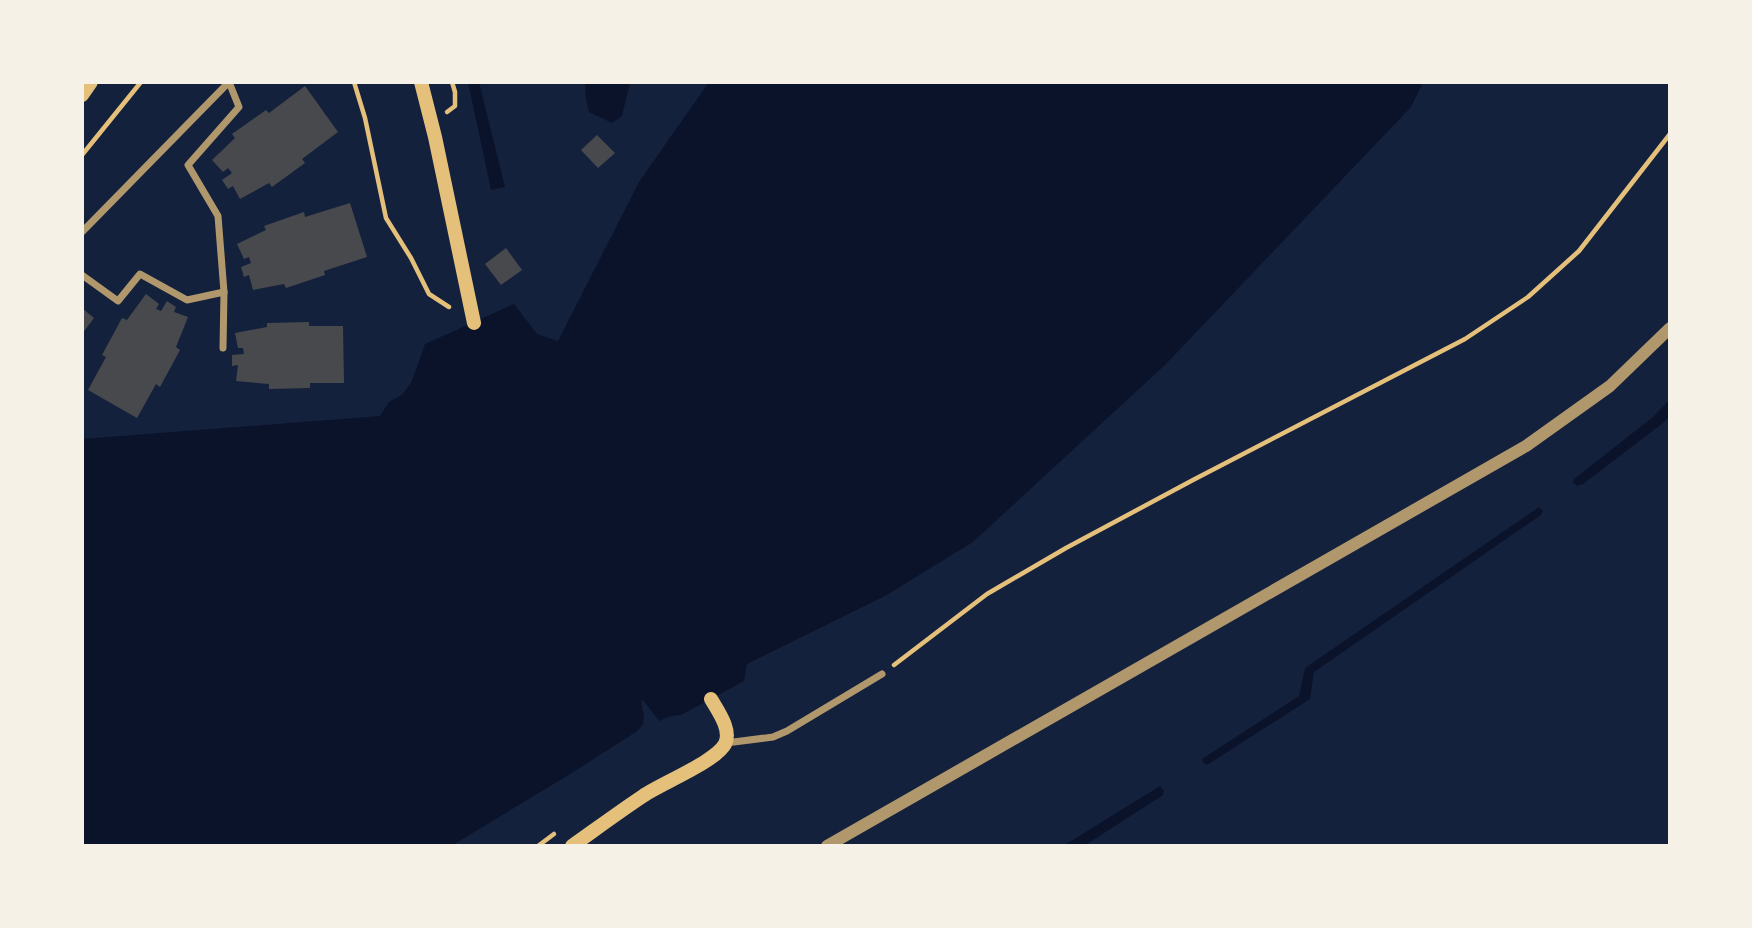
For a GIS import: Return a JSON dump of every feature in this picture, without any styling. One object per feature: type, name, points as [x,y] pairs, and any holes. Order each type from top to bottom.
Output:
[{"type":"main road","points":[[82,95],[91,82]]},
{"type":"main road","points":[[421,82],[474,323]]},
{"type":"main road","points":[[572,846],[645,795],[706,760],[725,743],[726,729],[711,699]]},
{"type":"street","points":[[82,232],[229,82],[239,107],[188,165],[218,216],[225,292],[223,348]]},
{"type":"street","points":[[82,275],[118,301],[140,274],[187,300],[225,292]]},
{"type":"street","points":[[827,846],[1526,446],[1610,386],[1670,328]]},
{"type":"street","points":[[725,743],[773,737],[787,731],[882,674]]},
{"type":"path","points":[[82,155],[141,82]]},
{"type":"path","points":[[354,82],[365,118],[386,218],[429,294]]},
{"type":"path","points":[[882,674],[987,594],[1193,480],[1465,338],[1528,298],[1579,251],[1670,134]]},
{"type":"water","points":[[468,82],[479,82],[505,187],[491,190]]},
{"type":"water","points":[[585,82],[630,82],[622,116],[612,123],[589,112]]},
{"type":"water","points":[[709,82],[1423,82],[1411,107],[1165,365],[973,542],[885,596],[747,664],[744,681],[681,715],[659,721],[643,700],[641,701],[643,725],[636,732],[451,846],[82,846],[82,439],[380,416],[389,402],[403,394],[412,381],[425,344],[514,304],[537,334],[558,341],[639,182]]},
{"type":"water","points":[[1670,399],[1670,416],[1663,423],[1583,484],[1577,486],[1573,482],[1653,417]]},
{"type":"water","points":[[1539,507],[1543,511],[1541,515],[1314,672],[1310,699],[1207,765],[1204,764],[1202,759],[1299,696],[1305,668]]},
{"type":"water","points":[[1160,786],[1164,791],[1163,795],[1084,846],[1063,846]]},
{"type":"building","points":[[305,86],[338,132],[302,159],[305,163],[272,187],[269,183],[240,199],[233,186],[228,189],[222,180],[232,173],[228,168],[223,172],[212,160],[235,138],[232,134],[266,110],[269,113]]},
{"type":"building","points":[[597,135],[615,153],[598,168],[581,150]]},
{"type":"building","points":[[350,203],[367,257],[324,271],[325,275],[286,288],[284,284],[253,290],[249,275],[244,277],[241,267],[251,263],[249,257],[244,259],[237,244],[266,230],[264,226],[304,212],[305,217]]},
{"type":"building","points":[[506,248],[522,270],[501,285],[485,264]]},
{"type":"building","points":[[146,294],[159,304],[156,309],[161,311],[167,301],[176,307],[174,312],[188,317],[176,347],[180,350],[160,387],[156,384],[137,418],[88,390],[106,357],[102,355],[122,318],[127,320]]},
{"type":"building","points":[[82,308],[94,318],[82,334]]},
{"type":"building","points":[[309,322],[309,326],[343,326],[344,383],[310,383],[310,388],[269,389],[269,384],[236,381],[238,365],[232,366],[232,355],[244,354],[243,348],[238,348],[235,333],[267,327],[267,323]]}]
